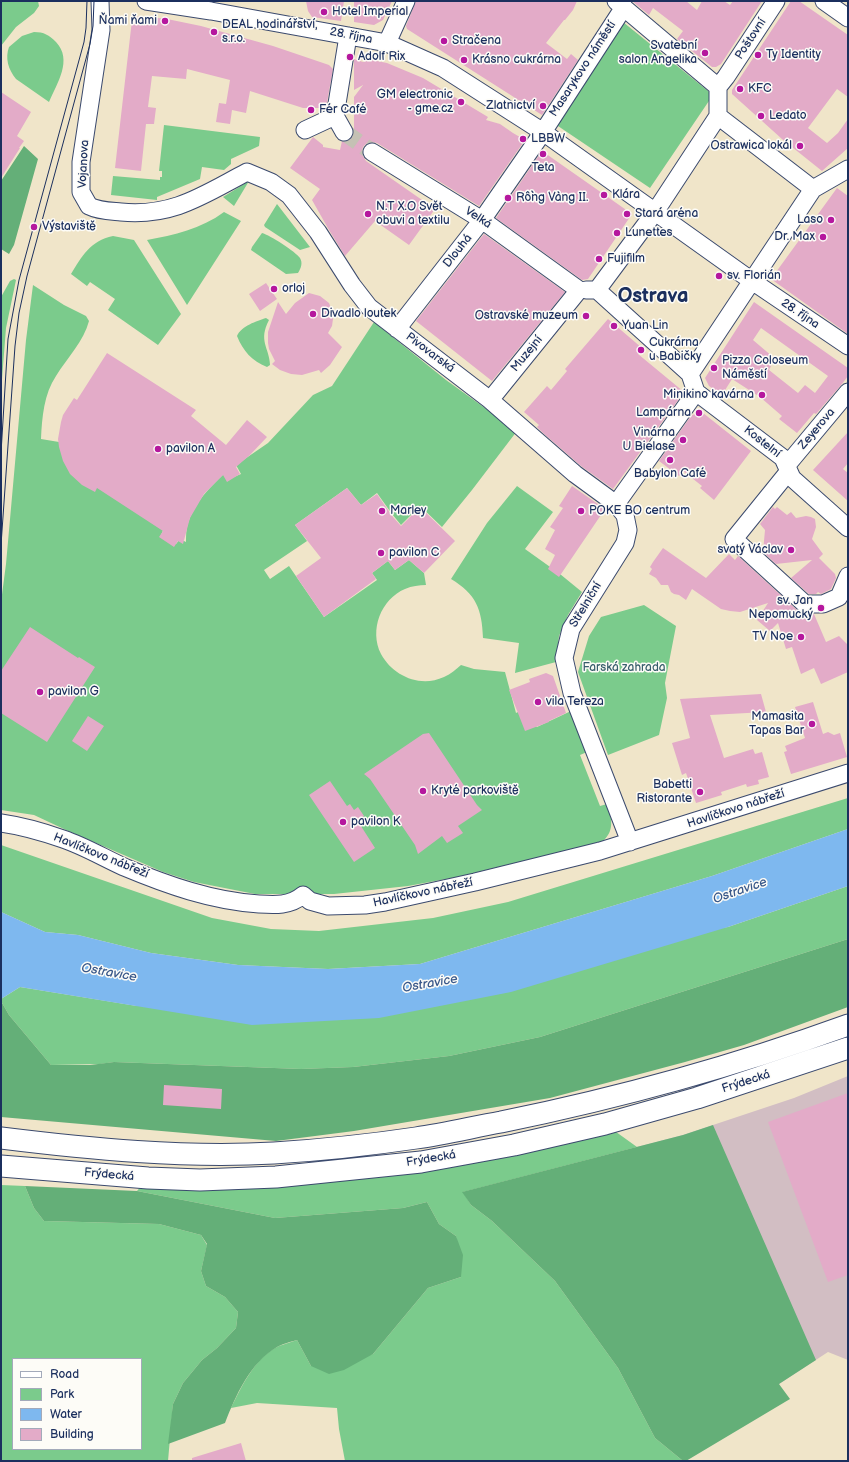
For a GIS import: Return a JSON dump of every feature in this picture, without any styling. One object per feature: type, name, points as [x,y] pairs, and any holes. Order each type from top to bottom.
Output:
[{"type":"main road","name":"Frýdecká","points":[[1,1138],[148,1152],[223,1154],[273,1153],[355,1146],[418,1138],[551,1112],[598,1101],[690,1076],[786,1047],[848,1025]]},
{"type":"main road","name":"Frýdecká","points":[[1,1166],[148,1178],[200,1180],[276,1177],[421,1162],[498,1148],[605,1124],[697,1098],[848,1048]]},
{"type":"street","name":"Vojanova","points":[[100,1],[101,30],[81,162],[81,192],[89,206],[99,210],[135,213],[150,213],[165,210],[198,199],[247,172]]},
{"type":"street","name":"28. října","points":[[146,1],[211,11],[387,43],[443,68],[539,129],[655,212]]},
{"type":"street","points":[[387,43],[406,1]]},
{"type":"street","name":"Poštovní","points":[[722,82],[776,1]]},
{"type":"street","points":[[824,1],[848,18]]},
{"type":"street","name":"Masarykovo náměstí","points":[[539,129],[620,4],[722,82]]},
{"type":"street","points":[[344,132],[334,116],[348,36]]},
{"type":"street","points":[[597,290],[655,212],[718,116],[722,82]]},
{"type":"street","points":[[304,130],[334,116]]},
{"type":"street","points":[[718,116],[814,189]]},
{"type":"street","name":"Dlouhá","points":[[397,329],[482,220],[539,129]]},
{"type":"street","name":"Velká","points":[[372,152],[482,220],[579,290]]},
{"type":"street","points":[[690,374],[814,189],[848,169]]},
{"type":"street","name":"Pivovarská","points":[[247,172],[271,182],[290,195],[318,232],[352,285],[369,307],[490,400],[575,474],[616,504]]},
{"type":"street","points":[[655,212],[752,281]]},
{"type":"street","name":"28. října","points":[[752,281],[848,346]]},
{"type":"street","points":[[579,290],[597,290],[690,374],[699,394],[616,504]]},
{"type":"street","name":"Muzejní","points":[[490,400],[579,290]]},
{"type":"street","name":"Kostelní","points":[[699,394],[783,458],[792,478],[848,528]]},
{"type":"street","name":"Zeyerova","points":[[847,394],[734,539],[805,604],[823,604],[839,597],[848,576]]},
{"type":"street","name":"Střelniční","points":[[616,504],[625,515],[628,530],[625,544],[570,629],[564,658],[572,694],[630,842]]},
{"type":"street","name":"Havlíčkovo nábřeží","points":[[1,823],[21,826],[64,839],[125,867],[194,893],[228,900],[276,905],[289,903],[303,895],[310,901],[328,906],[365,904],[385,902],[532,869],[596,852],[848,773]]},
{"type":"shaded area","points":[[848,1076],[848,1360],[828,1352],[779,1384],[637,1147],[683,1135],[794,1098]]},
{"type":"green space","points":[[38,1],[39,6],[34,13],[16,27],[1,46],[1,2]]},
{"type":"green space","points":[[623,22],[713,95],[650,188],[555,124]]},
{"type":"green space","points":[[34,32],[44,33],[51,37],[61,49],[63,56],[62,72],[49,102],[16,79],[8,63],[7,55],[9,47],[22,36]]},
{"type":"green space","points":[[164,125],[260,137],[259,146],[231,159],[231,164],[224,170],[202,167],[200,179],[157,197],[157,200],[111,195],[113,176],[160,180],[160,177],[162,177],[162,171],[159,171]]},
{"type":"green space","points":[[24,146],[38,159],[14,245],[9,254],[1,249],[1,181]]},
{"type":"green space","points":[[249,181],[234,206],[223,197]]},
{"type":"green space","points":[[277,204],[310,247],[300,250],[265,227],[264,225]]},
{"type":"green space","points":[[224,212],[241,221],[187,305],[147,240],[197,227]]},
{"type":"green space","points":[[262,233],[282,244],[300,258],[301,266],[298,273],[286,274],[251,250]]},
{"type":"green space","points":[[113,236],[134,240],[181,314],[158,345],[108,310],[115,299],[90,282],[87,286],[71,274],[83,255],[93,245],[105,238]]},
{"type":"green space","points":[[14,279],[16,280],[6,328],[1,392],[1,297],[10,281]]},
{"type":"green space","points":[[33,285],[64,305],[86,316],[89,321],[83,336],[56,376],[49,390],[43,414],[41,439],[59,442],[98,485],[164,528],[161,535],[176,544],[180,539],[186,542],[188,523],[198,502],[208,490],[225,473],[229,479],[241,474],[236,465],[268,443],[313,395],[332,386],[374,322],[446,380],[517,431],[442,527],[420,506],[401,525],[377,493],[361,505],[347,488],[295,525],[307,541],[264,570],[270,579],[289,566],[324,617],[377,580],[372,573],[388,561],[395,570],[409,560],[424,573],[426,585],[405,589],[389,600],[384,608],[377,626],[376,635],[381,654],[386,662],[400,674],[408,678],[426,681],[444,677],[461,665],[474,669],[505,672],[516,713],[518,712],[537,727],[571,711],[587,752],[580,755],[600,806],[607,804],[609,809],[611,829],[606,838],[602,842],[457,877],[408,886],[334,894],[255,894],[194,882],[163,872],[34,815],[1,810],[1,602],[6,564],[26,340]]},
{"type":"green space","points":[[266,318],[269,320],[264,333],[264,339],[270,365],[267,367],[252,359],[242,346],[237,336],[242,329],[254,322]]},
{"type":"green space","points":[[517,486],[553,512],[525,549],[582,592],[568,615],[559,636],[556,662],[515,673],[519,643],[483,638],[481,619],[476,603],[466,590],[451,579],[487,523]]},
{"type":"green space","name":"Farská zahrada","points":[[644,605],[676,626],[665,683],[667,698],[659,735],[608,755],[578,672],[589,636],[601,617]]},
{"type":"green space","points":[[848,798],[848,829],[712,876],[420,964],[328,969],[238,965],[151,953],[78,935],[45,932],[1,912],[1,845],[212,918],[271,929],[319,931],[433,918],[508,902]]},
{"type":"green space","points":[[848,886],[848,939],[540,1037],[449,1056],[353,1067],[301,1069],[114,1062],[100,1064],[51,1065],[9,1015],[1,1001],[1,999],[20,987],[137,1006],[728,927]]},
{"type":"green space","points":[[848,939],[848,1007],[744,1045],[550,1098],[354,1131],[276,1141],[1,1117],[1,1001],[9,1015],[51,1065],[90,1065],[114,1062],[301,1069],[353,1067],[449,1056],[540,1037]]},
{"type":"green space","points":[[605,1124],[637,1147],[463,1192],[471,1205],[492,1221],[555,1281],[618,1368],[655,1438],[683,1461],[345,1461],[337,1408],[257,1403],[231,1408],[256,1365],[270,1351],[279,1346],[297,1340],[311,1366],[373,1354],[428,1288],[461,1277],[456,1236],[439,1224],[427,1202],[403,1208],[275,1218],[137,1191],[148,1178],[276,1177]]},
{"type":"green space","points":[[713,1125],[816,1360],[779,1384],[790,1399],[686,1461],[683,1461],[655,1438],[618,1368],[555,1281],[492,1221],[471,1205],[462,1192],[683,1135]]},
{"type":"green space","points":[[1,1185],[25,1186],[34,1208],[44,1221],[159,1224],[201,1235],[207,1245],[201,1271],[206,1286],[225,1297],[238,1312],[236,1328],[217,1348],[202,1360],[183,1383],[173,1404],[168,1461],[1,1461]]},
{"type":"green space","points":[[25,1186],[137,1191],[275,1218],[403,1208],[427,1202],[439,1224],[456,1236],[463,1255],[461,1277],[428,1288],[373,1354],[344,1370],[329,1374],[311,1366],[297,1340],[277,1347],[259,1362],[245,1380],[225,1423],[168,1444],[173,1404],[183,1383],[202,1360],[217,1348],[236,1328],[238,1312],[225,1297],[206,1286],[201,1271],[207,1244],[201,1235],[159,1224],[44,1221],[34,1208]]},
{"type":"water","name":"Ostravice","points":[[848,829],[848,886],[728,927],[511,992],[379,1018],[252,1025],[20,987],[1,999],[1,912],[45,932],[78,935],[151,953],[238,965],[328,969],[420,964],[712,876]]},
{"type":"building","name":"Hotel Imperial","points":[[306,1],[344,1],[341,21],[312,17],[308,11]]},
{"type":"building","points":[[354,1],[392,1],[383,20],[374,25],[354,22]]},
{"type":"building","points":[[416,1],[577,1],[573,10],[546,43],[567,59],[571,54],[578,60],[542,115],[407,29],[406,26]]},
{"type":"building","points":[[632,1],[686,1],[697,10],[702,1],[724,1],[730,5],[733,1],[762,1],[721,64],[716,67],[712,67],[677,39],[683,31],[653,8],[649,15]]},
{"type":"building","points":[[791,1],[799,1],[848,35],[848,97],[837,89],[808,128],[827,143],[838,133],[848,119],[848,148],[822,171],[782,139],[732,94],[732,90]]},
{"type":"building","points":[[139,16],[167,19],[201,26],[273,46],[329,65],[333,69],[326,108],[303,108],[250,91],[246,113],[232,110],[230,124],[216,122],[219,103],[226,104],[230,80],[187,69],[186,79],[152,76],[148,107],[156,108],[154,124],[146,124],[141,171],[115,168],[132,20]]},
{"type":"building","points":[[354,59],[363,62],[373,59],[387,63],[423,78],[488,117],[486,120],[500,124],[525,140],[479,206],[377,143],[367,143],[363,147],[362,151],[366,161],[435,209],[409,245],[375,221],[345,256],[312,200],[320,189],[290,168],[313,137],[323,145],[323,147],[340,150],[342,141],[349,141],[353,137],[354,141],[354,97],[363,85],[354,90]]},
{"type":"building","points":[[1,92],[31,112],[17,136],[24,141],[1,178]]},
{"type":"building","points":[[542,151],[632,214],[588,279],[582,280],[496,218]]},
{"type":"building","points":[[837,188],[848,196],[848,334],[771,279]]},
{"type":"building","points":[[484,234],[565,292],[492,381],[416,321]]},
{"type":"building","points":[[266,283],[277,299],[260,311],[249,294]]},
{"type":"building","points":[[309,293],[320,296],[329,303],[333,319],[332,326],[328,333],[342,347],[330,365],[321,373],[319,370],[302,375],[291,374],[280,370],[272,364],[275,361],[269,349],[268,332],[278,302],[286,314],[295,303]]},
{"type":"building","points":[[754,302],[848,368],[848,376],[842,384],[797,433],[779,419],[782,416],[760,397],[732,379],[722,395],[709,386],[705,378]],"holes":[[[761,328],[828,376],[815,393],[805,385],[798,393],[769,370],[771,366],[768,364],[773,357],[753,340]]]},
{"type":"building","points":[[608,319],[642,348],[638,354],[684,392],[613,489],[581,466],[543,433],[537,427],[539,425],[524,412],[547,386],[551,390],[567,371],[565,369]]},
{"type":"building","name":"pavilon A","points":[[107,353],[196,410],[191,416],[226,445],[247,420],[267,437],[236,467],[240,474],[227,482],[223,475],[204,494],[190,518],[183,544],[178,541],[174,547],[159,537],[163,531],[97,488],[95,492],[82,485],[70,474],[63,461],[58,439],[63,415],[74,398],[77,400]]},
{"type":"building","points":[[698,412],[703,413],[751,451],[714,500],[700,488],[702,486],[683,471],[679,476],[659,461],[691,416]]},
{"type":"building","points":[[848,432],[848,463],[843,469],[848,473],[848,501],[813,470]]},
{"type":"building","points":[[572,486],[605,509],[559,577],[548,569],[555,555],[545,549],[555,530],[550,527],[563,508],[559,506]]},
{"type":"building","name":"pavilon C","points":[[347,488],[361,505],[377,494],[401,526],[420,507],[455,541],[424,573],[409,560],[395,570],[388,561],[372,573],[376,579],[324,617],[296,576],[321,558],[295,525]]},
{"type":"building","name":"svatý Václav","points":[[773,507],[775,509],[777,507],[787,515],[791,512],[796,518],[806,516],[815,519],[816,527],[812,539],[823,554],[819,558],[835,574],[836,578],[831,589],[821,594],[818,592],[816,594],[809,594],[791,578],[812,560],[776,564],[763,552],[765,530],[760,524]]},
{"type":"building","points":[[663,548],[706,578],[729,554],[735,560],[738,556],[798,611],[805,614],[814,614],[826,642],[839,636],[848,645],[848,672],[821,684],[814,668],[801,674],[792,647],[786,649],[778,623],[770,631],[757,620],[768,603],[740,612],[730,611],[721,609],[692,589],[686,600],[671,592],[668,585],[661,585],[656,578],[649,574],[652,569],[650,567]]},
{"type":"building","name":"pavilon G","points":[[30,627],[78,658],[79,657],[95,667],[47,742],[1,713],[1,671]]},
{"type":"building","name":"vila Tereza","points":[[546,673],[553,676],[566,713],[549,722],[525,731],[509,690],[530,682],[529,679]]},
{"type":"building","points":[[761,694],[766,712],[710,715],[724,758],[753,749],[755,754],[762,752],[769,777],[758,780],[759,784],[747,787],[746,784],[721,792],[722,795],[696,803],[686,773],[682,775],[672,743],[690,738],[680,699]]},
{"type":"building","points":[[813,702],[823,734],[828,732],[834,735],[840,733],[847,757],[791,774],[784,752],[787,751],[785,746],[805,738],[795,707]]},
{"type":"building","points":[[88,716],[104,726],[87,751],[72,741]]},
{"type":"building","name":"Kryté parkoviště","points":[[429,733],[477,805],[482,810],[458,826],[463,833],[447,843],[442,836],[418,854],[415,845],[370,779],[364,774],[423,734]]},
{"type":"building","name":"pavilon K","points":[[330,781],[347,806],[350,804],[354,810],[358,807],[364,816],[359,823],[375,848],[354,862],[309,795]]},
{"type":"building","points":[[164,1085],[222,1089],[221,1109],[163,1105]]},
{"type":"building","points":[[848,1093],[848,1275],[828,1282],[768,1122]]},
{"type":"building","points":[[241,1443],[246,1461],[192,1461],[192,1458]]},
{"type":"tunnel","points":[[344,132],[372,152]]},
{"type":"tram line","points":[[1,453],[8,339],[19,280],[84,42],[87,1]]},
{"type":"tram line","points":[[1,545],[15,346],[19,313],[27,276],[90,44],[93,26],[94,1]]},
{"type":"place","name":"Hotel Imperial","points":[[324,12]]},
{"type":"place","name":"Ňami ňami","points":[[165,21]]},
{"type":"place","name":"DEAL hodinářství, s.r.o.","points":[[214,32]]},
{"type":"place","name":"Stračena","points":[[444,41]]},
{"type":"place","name":"Svatební salon Angelika","points":[[705,53]]},
{"type":"place","name":"Ty Identity","points":[[758,55]]},
{"type":"place","name":"Adolf Rix","points":[[350,57]]},
{"type":"place","name":"Krásno cukrárna","points":[[464,60]]},
{"type":"place","name":"KFC","points":[[740,89]]},
{"type":"place","name":"GM electronic - gme.cz","points":[[461,102]]},
{"type":"place","name":"Zlatnictví","points":[[543,106]]},
{"type":"place","name":"Fér Café","points":[[311,110]]},
{"type":"place","name":"Ledato","points":[[761,116]]},
{"type":"place","name":"LBBW","points":[[523,139]]},
{"type":"place","name":"Ostrawica lokál","points":[[800,146]]},
{"type":"place","name":"Teta","points":[[543,154]]},
{"type":"place","name":"Klára","points":[[604,195]]},
{"type":"place","name":"Rồng Vàng II.","points":[[508,198]]},
{"type":"place","name":"N.T X.O Svět obuvi a textilu","points":[[368,214]]},
{"type":"place","name":"Stará aréna","points":[[627,214]]},
{"type":"place","name":"Laso","points":[[831,220]]},
{"type":"place","name":"Výstaviště","points":[[34,227]]},
{"type":"place","name":"Lunettes","points":[[617,233]]},
{"type":"place","name":"Dr. Max","points":[[823,237]]},
{"type":"place","name":"Fujifilm","points":[[599,259]]},
{"type":"place","name":"sv. Florián","points":[[719,276]]},
{"type":"place","name":"orloj","points":[[274,289]]},
{"type":"place","name":"Divadlo loutek","points":[[313,314]]},
{"type":"place","name":"Ostravské muzeum","points":[[586,316]]},
{"type":"place","name":"Yuan Lin","points":[[614,326]]},
{"type":"place","name":"Cukrárna u Babičky","points":[[641,350]]},
{"type":"place","name":"Pizza Coloseum Náměstí","points":[[714,368]]},
{"type":"place","name":"Minikino kavárna","points":[[762,395]]},
{"type":"place","name":"Lampárna","points":[[699,413]]},
{"type":"place","name":"Vinárna U Bielase","points":[[683,440]]},
{"type":"place","name":"pavilon A","points":[[158,449]]},
{"type":"place","name":"Babylon Café","points":[[670,460]]},
{"type":"place","name":"Marley","points":[[382,511]]},
{"type":"place","name":"POKE BO centrum","points":[[581,511]]},
{"type":"place","name":"svatý Václav","points":[[791,550]]},
{"type":"place","name":"pavilon C","points":[[381,553]]},
{"type":"place","name":"sv. Jan Nepomucký","points":[[821,608]]},
{"type":"place","name":"TV Noe","points":[[801,637]]},
{"type":"place","name":"pavilon G","points":[[40,692]]},
{"type":"place","name":"vila Tereza","points":[[538,702]]},
{"type":"place","name":"Mamasita Tapas Bar","points":[[812,724]]},
{"type":"place","name":"Kryté parkoviště","points":[[423,791]]},
{"type":"place","name":"Babetti Ristorante","points":[[700,792]]},
{"type":"place","name":"pavilon K","points":[[343,822]]},
{"type":"district","name":"Ostrava","points":[[653,297]]}]
